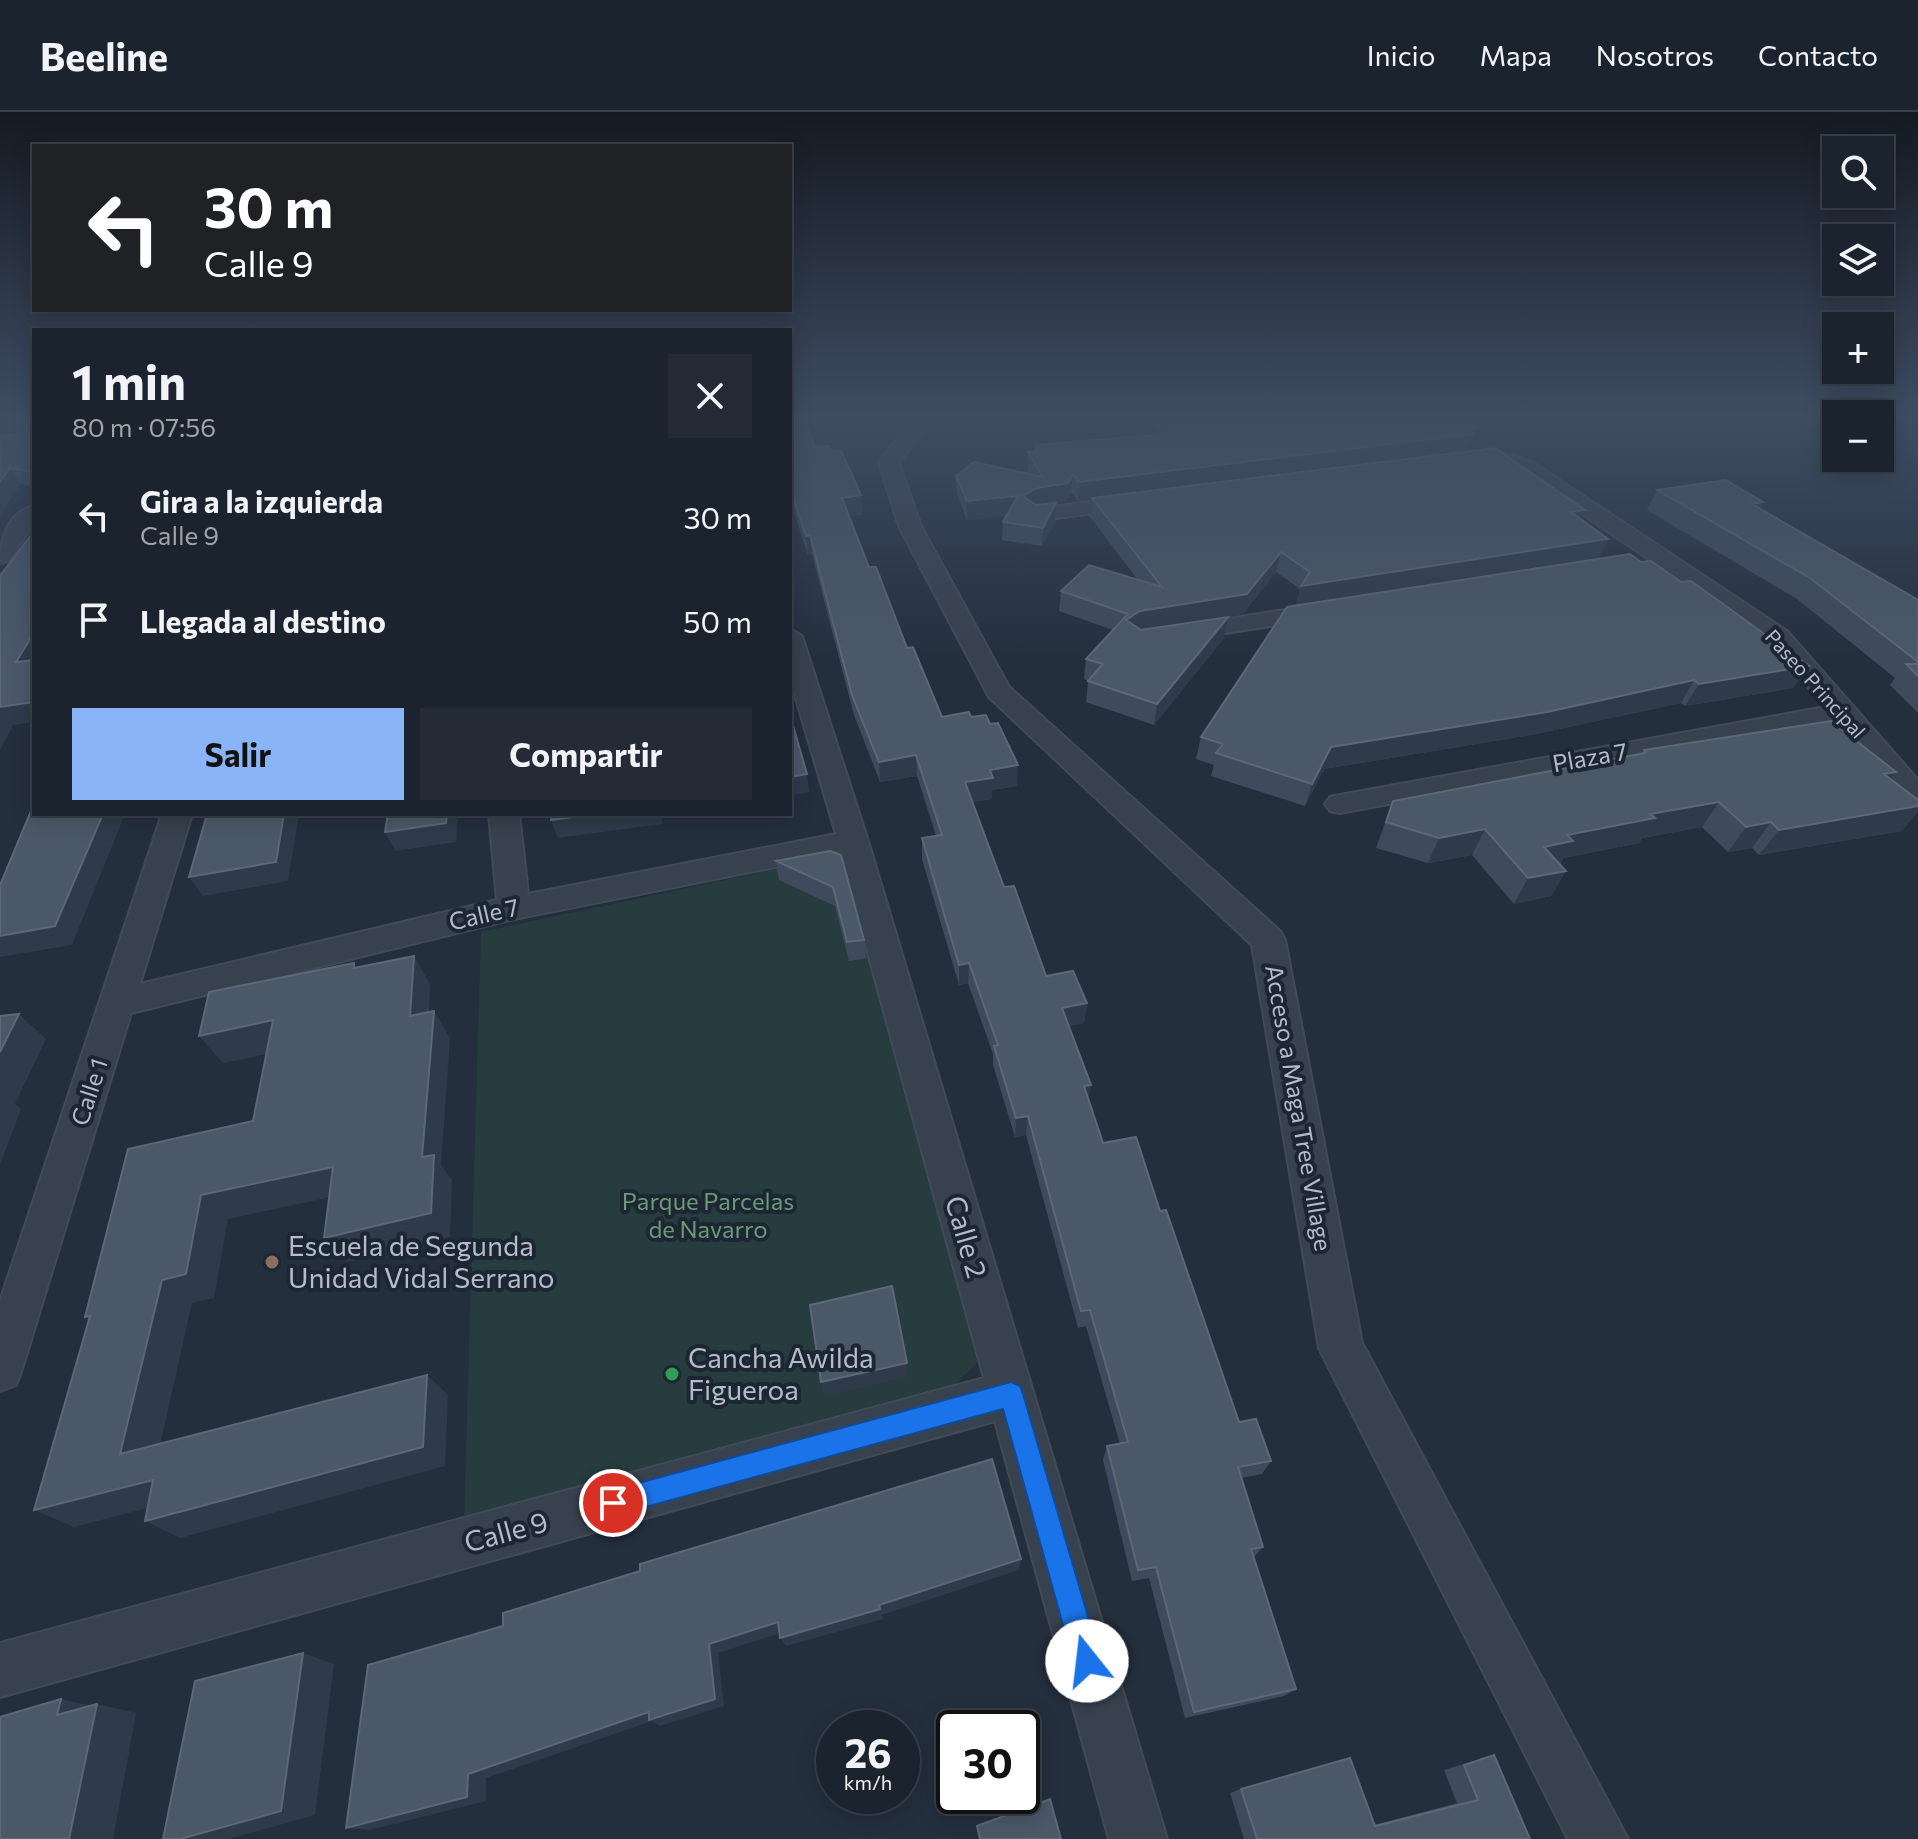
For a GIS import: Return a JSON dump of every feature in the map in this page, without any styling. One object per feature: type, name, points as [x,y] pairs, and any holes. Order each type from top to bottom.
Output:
[{"type":"street","name":"Acceso a Maga Tree Village","points":[[901,499],[910,526],[998,691],[1268,940],[1341,1348],[1599,1839]]},
{"type":"street","points":[[1036,515],[1163,499]]},
{"type":"street","name":"Paseo Principal","points":[[1574,499],[1778,636],[1840,712],[1918,798]]},
{"type":"street","points":[[0,556],[22,522]]},
{"type":"street","points":[[1633,562],[1664,558]]},
{"type":"street","points":[[1153,638],[1354,606]]},
{"type":"street","name":"Calle 2","points":[[792,643],[853,841],[1138,1839]]},
{"type":"street","name":"Plaza 7","points":[[1340,804],[1840,712]]},
{"type":"street","name":"Calle 1","points":[[0,1369],[176,816]]},
{"type":"street","points":[[504,816],[514,908]]},
{"type":"street","name":"Calle 7","points":[[118,1003],[514,908],[853,841]]},
{"type":"street","name":"Calle 9","points":[[0,1670],[1011,1394]]},
{"type":"green space","name":"Parque Parcelas de Navarro","points":[[834,857],[853,865],[983,1334],[978,1362],[946,1393],[464,1523],[481,932]]},
{"type":"building","points":[[794,499],[842,499],[869,567],[876,567],[907,648],[913,647],[942,717],[969,712],[971,717],[986,715],[990,724],[998,723],[1018,765],[990,770],[993,778],[965,782],[1004,887],[1014,886],[1046,976],[1073,971],[1087,1003],[1062,1008],[1091,1085],[1084,1086],[1103,1143],[1136,1137],[1160,1211],[1166,1210],[1239,1422],[1256,1419],[1271,1461],[1238,1467],[1263,1547],[1251,1549],[1296,1689],[1194,1712],[1156,1567],[1138,1570],[1107,1446],[1128,1442],[1090,1310],[1081,1311],[1028,1116],[1016,1118],[994,1046],[998,1045],[969,963],[959,965],[922,838],[942,835],[916,755],[879,762],[852,695],[810,535],[806,536]]},
{"type":"building","points":[[1017,499],[1027,499],[1036,505],[1056,503],[1043,528],[1003,522]]},
{"type":"building","points":[[1092,499],[1568,499],[1585,510],[1571,512],[1608,539],[1301,586],[1310,572],[1281,552],[1247,594],[1140,611],[1126,620],[1141,630],[1228,617],[1157,704],[1088,681],[1103,664],[1086,659],[1128,614],[1061,591],[1089,565],[1162,587]]},
{"type":"building","points":[[1672,499],[1757,499],[1763,502],[1752,504],[1918,600],[1918,662],[1810,578]]},
{"type":"building","points":[[32,534],[32,636],[16,662],[32,660],[32,702],[0,707],[0,576]]},
{"type":"building","points":[[1630,554],[1641,562],[1651,561],[1681,582],[1691,581],[1809,666],[1699,684],[1694,680],[1547,712],[1331,747],[1312,784],[1216,753],[1223,744],[1201,737],[1287,607]]},
{"type":"building","points":[[1906,664],[1918,664],[1918,676]]},
{"type":"building","points":[[1831,721],[1896,772],[1884,774],[1918,800],[1918,806],[1779,830],[1771,822],[1746,827],[1719,802],[1650,814],[1655,818],[1567,835],[1573,841],[1544,847],[1566,871],[1528,878],[1485,829],[1439,838],[1386,822],[1393,801],[1645,753],[1644,750]]},
{"type":"building","points":[[792,722],[807,774],[792,777]]},
{"type":"building","points":[[32,808],[32,816],[102,816],[55,926],[0,936],[0,885]]},
{"type":"building","points":[[206,816],[284,816],[276,862],[189,877]]},
{"type":"building","points":[[388,816],[447,816],[446,823],[385,832]]},
{"type":"building","points":[[552,816],[580,816],[551,820]]},
{"type":"building","points":[[830,851],[841,855],[864,940],[847,942],[833,887],[776,861]]},
{"type":"building","points":[[414,956],[410,1016],[434,1011],[422,1157],[434,1155],[431,1213],[324,1238],[333,1167],[201,1195],[186,1274],[162,1280],[120,1454],[427,1375],[423,1447],[145,1521],[153,1480],[34,1510],[90,1316],[85,1317],[128,1149],[253,1121],[273,1020],[199,1036],[209,992],[354,963],[354,968]]},
{"type":"building","points":[[19,1014],[0,1052],[0,1016]]},
{"type":"building","points":[[892,1286],[907,1363],[821,1382],[810,1305]]},
{"type":"building","points":[[992,1459],[1021,1559],[879,1605],[880,1609],[780,1638],[778,1622],[709,1644],[715,1699],[649,1720],[649,1712],[468,1774],[467,1797],[346,1828],[368,1665],[503,1626],[503,1613],[640,1571],[640,1564]]},
{"type":"building","points":[[303,1653],[281,1811],[180,1839],[163,1839],[195,1681]]},
{"type":"building","points":[[61,1699],[57,1715],[97,1704],[69,1839],[0,1839],[0,1717]]},
{"type":"building","points":[[1494,1755],[1530,1839],[1257,1839],[1241,1789],[1350,1758],[1375,1826],[1478,1800],[1464,1765]]},
{"type":"building","points":[[1050,1799],[1061,1839],[980,1839],[977,1826],[1009,1814],[1040,1814],[1040,1803]]},
{"type":"place","name":"Escuela de Segunda Unidad Vidal Serrano","points":[[272,1262]]},
{"type":"place","name":"Cancha Awilda Figueroa","points":[[672,1374]]},
{"type":"route","points":[[613,1503],[1011,1394],[1087,1661]]}]
